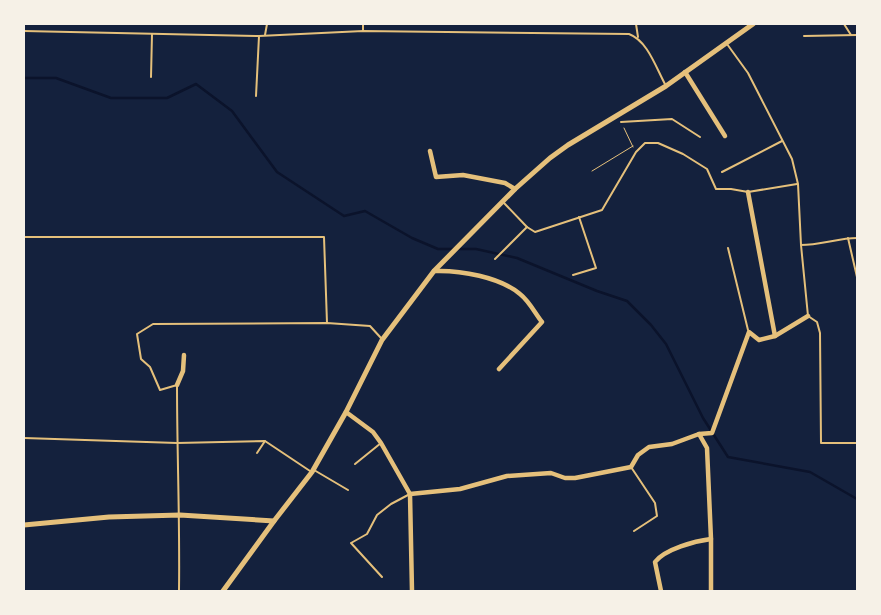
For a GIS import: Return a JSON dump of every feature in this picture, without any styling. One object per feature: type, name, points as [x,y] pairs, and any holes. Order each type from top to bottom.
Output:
[{"type":"street","points":[[223,591],[313,471],[346,412],[382,340],[434,270],[515,188],[550,158],[666,86],[753,24]]},
{"type":"street","points":[[686,72],[725,136]]},
{"type":"street","points":[[430,151],[436,177],[463,175],[515,188]]},
{"type":"street","points":[[748,192],[775,336]]},
{"type":"street","points":[[434,270],[450,270],[504,282],[522,295],[542,322],[499,369]]},
{"type":"street","points":[[410,494],[460,488],[507,476],[551,473],[565,478],[575,478],[631,467],[638,455],[649,446],[672,444],[699,434],[712,432],[749,332],[759,340],[775,336],[808,316]]},
{"type":"street","points":[[178,385],[184,371],[184,355]]},
{"type":"street","points":[[346,412],[373,432],[410,494],[412,591]]},
{"type":"street","points":[[699,434],[707,448],[711,591]]},
{"type":"street","points":[[24,525],[109,517],[180,515],[274,521]]},
{"type":"street","points":[[661,591],[655,562],[659,557],[696,541],[711,539]]},
{"type":"lane","points":[[265,35],[267,24]]},
{"type":"lane","points":[[363,24],[363,31]]},
{"type":"lane","points":[[636,24],[638,37],[666,86]]},
{"type":"lane","points":[[844,24],[851,34]]},
{"type":"lane","points":[[24,31],[259,36],[363,31],[629,34],[638,37]]},
{"type":"lane","points":[[151,77],[152,34]]},
{"type":"lane","points":[[804,36],[857,35]]},
{"type":"lane","points":[[256,96],[259,36]]},
{"type":"lane","points":[[726,42],[748,73],[792,159],[798,184],[801,245],[808,316],[818,322],[820,334],[821,443],[857,443]]},
{"type":"lane","points":[[621,122],[672,119],[700,137]]},
{"type":"lane","points":[[722,172],[782,141]]},
{"type":"lane","points":[[502,202],[527,227],[535,232],[602,210],[636,152],[645,143],[658,143],[683,154],[707,169],[716,189],[731,188],[748,192],[798,184]]},
{"type":"lane","points":[[573,275],[596,268],[579,217]]},
{"type":"lane","points":[[495,259],[527,227]]},
{"type":"lane","points":[[24,238],[324,237],[327,323]]},
{"type":"lane","points":[[801,245],[817,245],[848,238],[857,238]]},
{"type":"lane","points":[[848,238],[857,277]]},
{"type":"lane","points":[[728,248],[749,332]]},
{"type":"lane","points":[[179,591],[178,385],[160,390],[150,367],[141,359],[137,334],[153,324],[327,323],[370,326],[382,340]]},
{"type":"lane","points":[[24,438],[177,443],[265,441],[348,490]]},
{"type":"lane","points":[[257,452],[265,441]]},
{"type":"lane","points":[[356,464],[381,444]]},
{"type":"lane","points":[[631,467],[655,503],[657,516],[634,531]]},
{"type":"lane","points":[[382,577],[351,543],[367,534],[377,515],[391,504],[410,494]]},
{"type":"path","points":[[621,122],[636,152]]},
{"type":"path","points":[[592,171],[633,146]]},
{"type":"waterway","points":[[24,78],[56,78],[111,98],[167,98],[196,84],[232,111],[277,172],[344,216],[365,211],[412,238],[438,249],[476,249],[517,258],[597,291],[627,301],[651,325],[666,344],[703,418],[728,457],[810,472],[857,499]]}]
